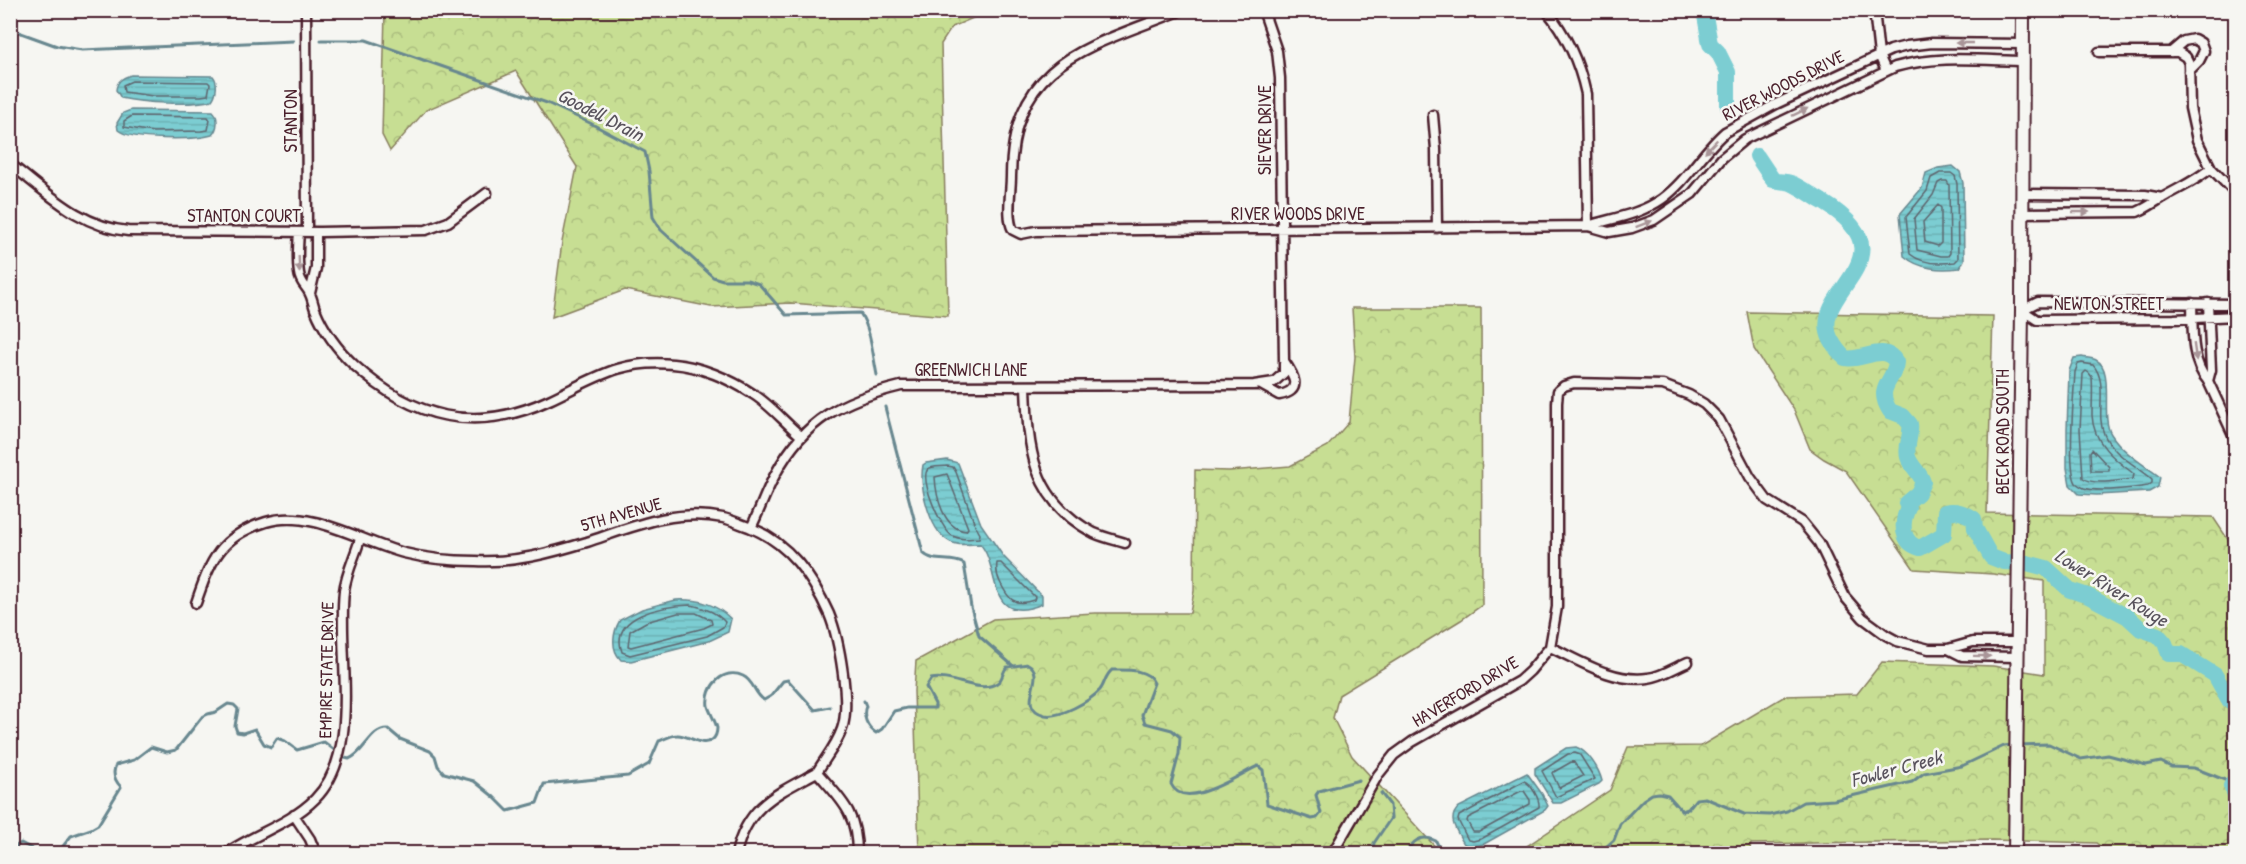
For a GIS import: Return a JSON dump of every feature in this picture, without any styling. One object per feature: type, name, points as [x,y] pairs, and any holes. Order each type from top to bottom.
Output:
[{"type":"main road","name":"BECK ROAD SOUTH","points":[[2015,854],[2022,310],[2023,10]]},
{"type":"street","name":"STANTON","points":[[306,10],[307,232]]},
{"type":"street","name":"RIVER WOODS DRIVE","points":[[1182,10],[1076,53],[1053,70],[1034,90],[1020,115],[1012,144],[1009,216],[1011,227],[1017,233],[1588,226],[1635,213],[1650,206],[1673,190],[1712,143],[1725,132],[1879,55],[1921,43],[2023,44]]},
{"type":"street","name":"SIEVER DRIVE","points":[[1263,10],[1279,63],[1284,361],[1284,373],[1280,377]]},
{"type":"street","points":[[1546,10],[1561,29],[1573,51],[1586,94],[1588,226]]},
{"type":"street","points":[[1874,10],[1879,55],[1886,71]]},
{"type":"street","points":[[2170,52],[2184,41],[2194,39],[2201,43],[2204,51],[2199,61],[2189,71]]},
{"type":"street","points":[[2099,52],[2178,52],[2186,57],[2189,63],[2190,108],[2194,131],[2211,168],[2235,194]]},
{"type":"street","name":"RIVER WOODS DRIVE","points":[[1588,226],[1609,232],[1632,228],[1653,220],[1692,194],[1722,158],[1745,139],[1886,71],[1930,60],[2023,61]]},
{"type":"street","points":[[1433,115],[1437,228]]},
{"type":"street","name":"STANTON COURT","points":[[10,164],[76,215],[100,227],[114,230],[307,232],[426,230],[448,222],[487,194]]},
{"type":"street","points":[[2022,213],[2137,212],[2194,182],[2211,168]]},
{"type":"street","points":[[2022,194],[2145,195],[2162,198]]},
{"type":"street","points":[[307,232],[298,271],[301,283],[310,293],[324,328],[345,357],[376,385],[426,411],[455,417],[502,416],[532,408],[602,373],[637,364],[674,364],[711,373],[754,394],[801,436]]},
{"type":"street","points":[[307,232],[316,268],[310,293]]},
{"type":"street","name":"NEWTON STREET","points":[[2235,304],[2038,302],[2022,310],[2037,320],[2193,319],[2235,316]]},
{"type":"street","points":[[2192,303],[2197,363],[2201,373],[2208,381],[2235,441]]},
{"type":"street","points":[[2208,303],[2211,370],[2208,381]]},
{"type":"street","name":"SIEVER DRIVE","points":[[1284,361],[1295,380],[1291,391]]},
{"type":"street","name":"GREENWICH LANE","points":[[751,528],[775,475],[801,436],[833,410],[878,392],[900,386],[1261,385],[1274,382],[1280,377]]},
{"type":"street","name":"HAVERFORD DRIVE","points":[[1332,854],[1378,775],[1394,755],[1412,742],[1519,681],[1550,647],[1557,607],[1558,391],[1564,386],[1574,383],[1652,384],[1672,388],[1704,404],[1719,419],[1750,477],[1767,500],[1802,522],[1819,543],[1839,586],[1858,612],[1873,626],[1897,641],[1929,649],[1948,650]]},
{"type":"street","name":"GREENWICH LANE","points":[[1261,385],[1279,395],[1291,391]]},
{"type":"street","points":[[1026,386],[1029,448],[1042,483],[1054,501],[1075,520],[1095,533],[1125,543]]},
{"type":"street","name":"5TH AVENUE","points":[[196,603],[215,556],[236,536],[255,526],[278,519],[298,518],[317,522],[360,539],[425,558],[479,561],[544,554],[670,516],[698,515],[724,518],[751,528],[783,546],[795,558],[819,592],[832,622],[846,692],[846,712],[843,728],[833,749],[817,772]]},
{"type":"street","name":"EMPIRE STATE DRIVE","points":[[225,854],[294,815],[313,801],[322,791],[338,762],[342,738],[344,591],[360,539]]},
{"type":"street","points":[[1948,650],[1973,642],[2017,642]]},
{"type":"street","points":[[1550,647],[1613,675],[1632,678],[1650,678],[1688,662]]},
{"type":"street","points":[[1948,650],[1962,656],[2017,657]]},
{"type":"street","points":[[736,854],[742,835],[756,810],[773,796],[817,772],[845,802],[857,835],[857,854]]},
{"type":"street","points":[[294,815],[310,839],[316,854]]},
{"type":"green space","points":[[385,11],[989,11],[952,27],[941,44],[948,316],[791,303],[711,307],[625,290],[552,317],[562,242],[577,167],[516,71],[426,110],[390,151],[382,135]]},
{"type":"green space","points":[[1352,308],[1481,308],[1482,605],[1339,695],[1333,718],[1352,756],[1441,853],[1308,854],[1302,849],[1281,854],[919,853],[914,691],[916,661],[993,619],[1095,613],[1190,613],[1194,591],[1195,470],[1229,471],[1290,466],[1328,446],[1349,422],[1355,357]]},
{"type":"green space","points":[[1747,312],[1993,316],[1987,513],[2213,517],[2235,550],[2235,853],[2109,853],[2096,843],[1992,840],[1751,844],[1749,854],[1515,854],[1610,790],[1628,747],[1701,746],[1785,696],[1857,694],[1882,662],[1993,666],[2044,674],[2044,581],[1993,574],[1914,569],[1846,471],[1810,449],[1794,410],[1754,349]]},
{"type":"water","points":[[131,75],[213,76],[216,81],[216,91],[212,100],[192,103],[121,98],[116,90],[118,84]]},
{"type":"water","points":[[131,110],[213,111],[217,126],[212,135],[204,137],[149,138],[125,134],[118,130],[117,123],[123,113]]},
{"type":"water","points":[[1953,166],[1960,172],[1963,183],[1964,260],[1960,268],[1938,269],[1917,264],[1904,256],[1900,214],[1922,188],[1926,173],[1938,168]]},
{"type":"water","points":[[2074,358],[2096,360],[2102,365],[2106,383],[2108,426],[2111,434],[2127,453],[2160,477],[2158,487],[2149,492],[2079,494],[2070,485],[2067,468],[2069,371]]},
{"type":"water","points":[[947,460],[958,463],[981,524],[1003,556],[1042,596],[1042,604],[1024,609],[1011,608],[997,591],[991,566],[980,544],[955,544],[947,540],[935,526],[924,495],[923,465]]},
{"type":"water","points":[[676,600],[699,601],[719,609],[731,619],[728,632],[709,641],[631,661],[621,660],[614,646],[620,620],[642,609]]},
{"type":"water","points":[[1576,747],[1585,752],[1592,761],[1602,781],[1561,803],[1553,803],[1535,774],[1535,768],[1566,748]]},
{"type":"water","points":[[1527,773],[1548,806],[1545,810],[1484,844],[1472,848],[1464,844],[1453,821],[1453,816],[1459,807]]},
{"type":"waterway","name":"Lower River Rouge","points":[[1704,10],[1710,44],[1718,52],[1728,72],[1728,107]]},
{"type":"waterway","name":"Goodell Drain","points":[[10,29],[57,46],[82,50],[293,41]]},
{"type":"waterway","name":"Goodell Drain","points":[[321,40],[366,40],[547,103],[645,152],[653,217],[661,230],[713,277],[723,280],[747,280],[759,284],[786,315],[860,313],[869,335],[877,375]]},
{"type":"waterway","name":"Lower River Rouge","points":[[1757,156],[1773,180],[1791,183],[1823,202],[1849,223],[1860,241],[1860,258],[1853,274],[1832,306],[1827,322],[1831,340],[1845,358],[1858,358],[1879,353],[1891,356],[1896,362],[1884,396],[1890,411],[1903,416],[1910,424],[1908,457],[1923,482],[1918,493],[1906,503],[1908,508],[1904,520],[1904,532],[1909,542],[1920,548],[1944,534],[1945,512],[1956,511],[1967,515],[1974,519],[1975,528],[1991,557],[2004,562],[2027,563],[2046,568],[2070,590],[2088,596],[2128,617],[2141,629],[2158,635],[2165,643],[2169,654],[2181,654],[2215,675],[2229,700],[2236,706]]},
{"type":"waterway","name":"Goodell Drain","points":[[885,407],[923,553],[932,558],[954,560],[964,564],[971,607],[979,636],[1012,665]]},
{"type":"waterway","name":"Fowler Creek","points":[[864,701],[866,721],[876,733],[882,729],[894,711],[907,708],[935,708],[926,687],[931,679],[939,678],[974,686],[990,686],[999,682],[1007,667],[1028,664],[1035,675],[1032,705],[1036,711],[1051,715],[1074,708],[1089,699],[1100,690],[1112,670],[1136,671],[1147,675],[1154,683],[1142,715],[1145,723],[1172,730],[1180,737],[1179,754],[1171,784],[1178,792],[1200,793],[1258,766],[1263,770],[1267,804],[1312,819],[1317,818],[1321,813],[1316,795],[1319,791],[1359,780]]},
{"type":"waterway","name":"Fowler Creek","points":[[57,854],[71,836],[98,825],[121,787],[115,777],[116,765],[134,760],[151,747],[167,752],[176,750],[202,717],[228,704],[238,709],[235,726],[237,732],[243,733],[255,729],[264,744],[271,747],[277,738],[297,750],[324,742],[349,759],[355,756],[377,732],[388,729],[400,739],[430,751],[444,773],[474,781],[508,811],[537,803],[544,784],[628,776],[649,764],[659,741],[670,736],[681,735],[699,742],[712,740],[717,728],[708,706],[708,699],[717,680],[729,674],[747,678],[764,700],[771,696],[783,681],[788,680],[815,710],[830,707]]},
{"type":"waterway","name":"Fowler Creek","points":[[2018,745],[2049,744],[2081,759],[2108,755],[2146,765],[2161,762],[2171,767],[2194,768],[2225,780],[2231,786]]},
{"type":"waterway","name":"Fowler Creek","points":[[1598,854],[1614,840],[1620,824],[1652,794],[1668,795],[1682,811],[1688,809],[1696,799],[1705,798],[1744,814],[1770,815],[1787,811],[1803,802],[1834,800],[1912,782],[1924,773],[1962,766],[2004,746],[2012,745]]},
{"type":"waterway","name":"Fowler Creek","points":[[2236,778],[2231,786],[2236,796]]},
{"type":"waterway","name":"Fowler Creek","points":[[1372,854],[1374,843],[1391,818],[1390,805],[1381,793]]},
{"type":"waterway","name":"Fowler Creek","points":[[1404,854],[1421,838],[1436,841],[1442,854]]},
{"type":"waterway","name":"Fowler Creek","points":[[10,850],[21,843],[42,854]]}]
